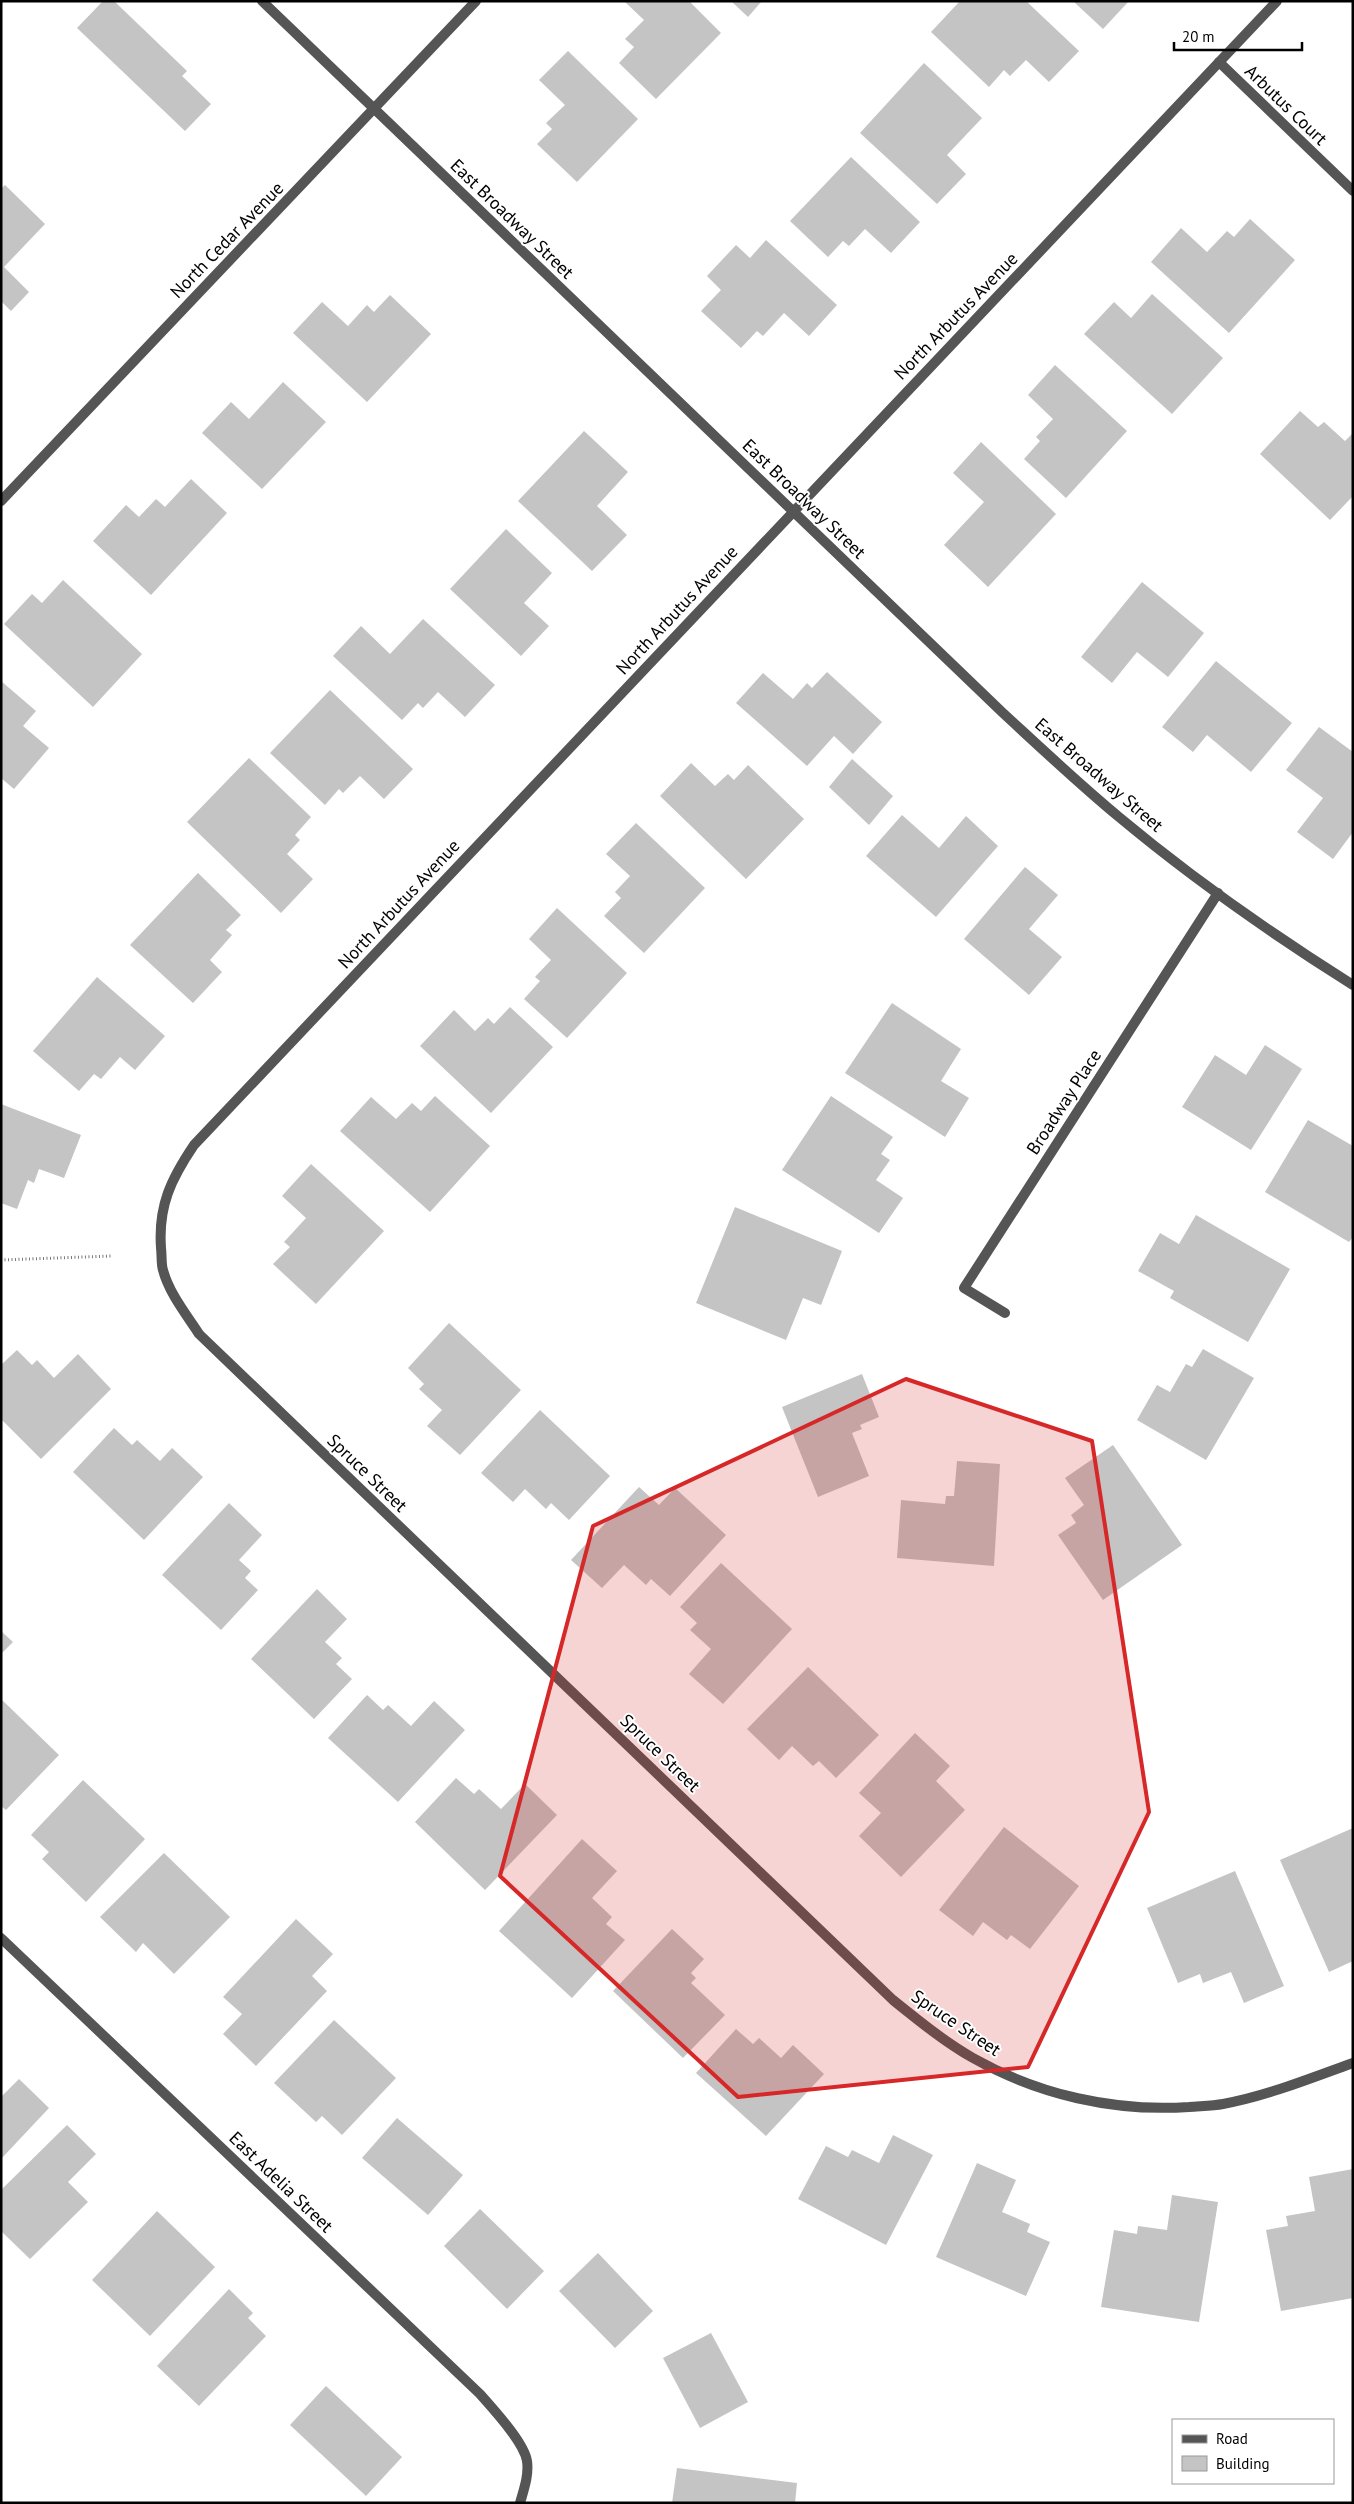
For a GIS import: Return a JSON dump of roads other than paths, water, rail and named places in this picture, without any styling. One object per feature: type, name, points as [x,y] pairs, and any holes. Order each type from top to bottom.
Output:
[{"type":"street","name":"East Broadway Street","points":[[262,1],[1003,714],[1119,817],[1218,893],[1306,955],[1353,985]]},
{"type":"street","name":"North Cedar Avenue","points":[[1,501],[476,1]]},
{"type":"street","name":"North Arbutus Avenue","points":[[163,1270],[160,1235],[164,1200],[179,1167],[194,1145],[1277,1]]},
{"type":"street","name":"Arbutus Court","points":[[1219,62],[1353,191]]},
{"type":"street","name":"Broadway Place","points":[[1005,1312],[964,1288],[1218,893]]},
{"type":"street","name":"Spruce Street","points":[[163,1270],[179,1304],[199,1334],[886,1994],[916,2019],[973,2058],[1032,2087],[1090,2101],[1154,2109],[1222,2104],[1296,2084],[1353,2063]]},
{"type":"street","name":"East Adelia Street","points":[[1,1938],[480,2394],[507,2425],[527,2459],[526,2479],[520,2503]]}]
